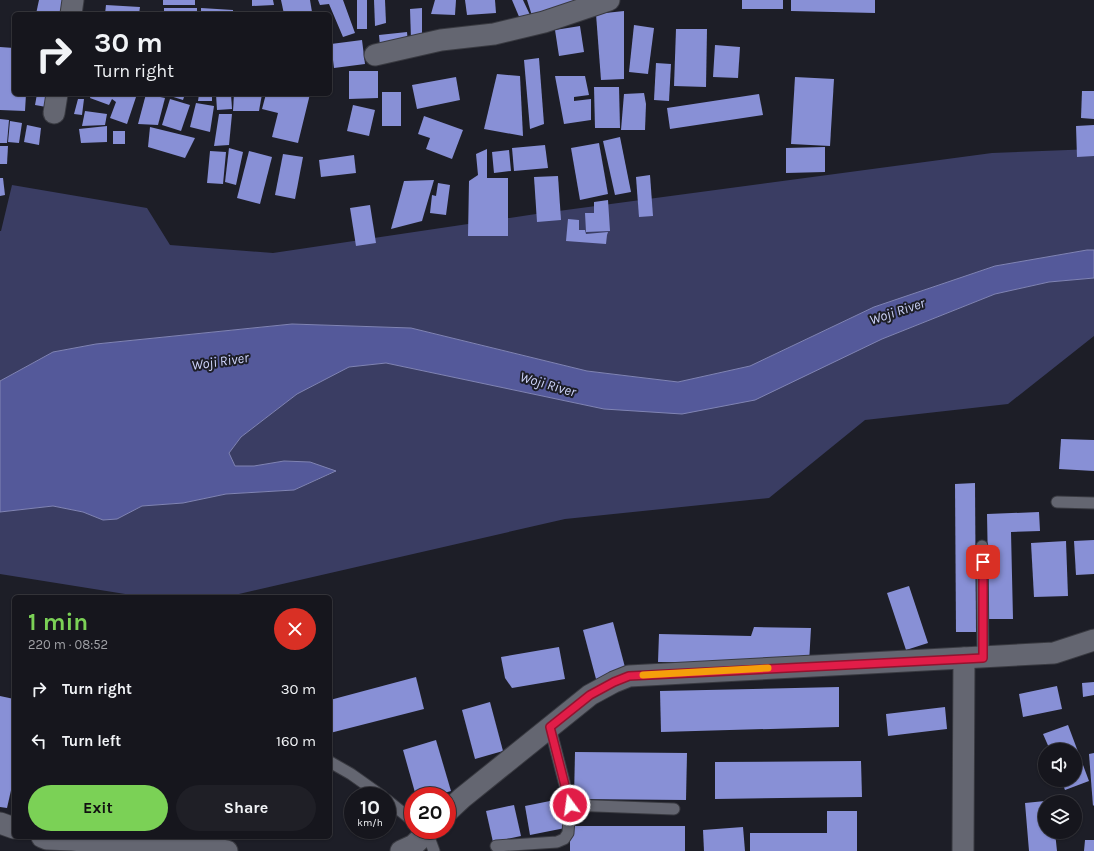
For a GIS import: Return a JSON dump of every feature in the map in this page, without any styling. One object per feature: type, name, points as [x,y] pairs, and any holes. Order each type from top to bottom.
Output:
[{"type":"street","points":[[71,12],[74,0]]},
{"type":"street","points":[[375,55],[441,40],[494,34],[544,22],[609,0]]},
{"type":"street","points":[[456,804],[590,695],[629,676],[1054,653],[1094,640]]},
{"type":"street","points":[[963,851],[974,658]]},
{"type":"street","points":[[0,823],[12,827]]},
{"type":"street","points":[[401,851],[414,845],[420,839]]},
{"type":"street","points":[[45,842],[73,840],[105,844],[122,842],[227,851]]},
{"type":"lane","points":[[1057,502],[1094,503]]},
{"type":"lane","points":[[974,658],[982,546]]},
{"type":"lane","points":[[496,846],[557,842],[564,839],[568,833],[570,805],[550,727]]},
{"type":"lane","points":[[332,763],[369,787]]},
{"type":"lane","points":[[570,805],[674,809]]},
{"type":"lane","points":[[396,808],[404,815]]},
{"type":"shaded area","points":[[1094,149],[1094,250],[995,266],[874,307],[750,366],[678,382],[587,371],[411,328],[292,324],[96,344],[53,352],[0,381],[0,231],[12,185],[147,208],[170,245],[273,253],[536,214],[992,153]]},
{"type":"shaded area","points":[[1094,278],[1094,336],[1008,404],[865,420],[769,498],[565,519],[235,595],[131,595],[0,574],[0,512],[53,506],[83,512],[103,520],[117,519],[142,506],[183,503],[226,494],[294,490],[335,472],[310,462],[284,461],[254,466],[235,466],[229,453],[241,437],[297,394],[348,367],[386,363],[604,409],[882,339],[995,294],[1049,282]]},
{"type":"water","name":"Woji River","points":[[1094,250],[1094,278],[1049,282],[995,294],[882,339],[755,400],[682,414],[604,409],[386,363],[349,367],[297,394],[241,437],[229,453],[235,466],[254,466],[284,461],[310,462],[336,471],[294,490],[226,494],[183,503],[142,506],[117,519],[103,520],[83,512],[53,506],[0,512],[0,381],[53,352],[96,344],[292,324],[411,328],[587,371],[678,382],[750,366],[874,307],[995,266]]},
{"type":"building","points":[[39,0],[67,0],[65,12],[36,12]]},
{"type":"building","points":[[163,0],[195,0],[195,5],[163,5]]},
{"type":"building","points":[[252,0],[273,0],[274,5],[252,6]]},
{"type":"building","points":[[281,0],[310,0],[312,12],[284,12]]},
{"type":"building","points":[[318,0],[343,0],[355,33],[343,37],[329,4],[320,5]]},
{"type":"building","points":[[357,0],[367,0],[367,29],[357,29]]},
{"type":"building","points":[[374,0],[385,0],[386,23],[375,26]]},
{"type":"building","points":[[435,0],[456,0],[455,15],[431,14]]},
{"type":"building","points":[[465,0],[495,0],[496,13],[467,15]]},
{"type":"building","points":[[512,0],[523,0],[530,15],[520,19]]},
{"type":"building","points":[[527,0],[573,0],[576,8],[534,22]]},
{"type":"building","points":[[742,0],[783,0],[783,9],[742,9]]},
{"type":"building","points":[[791,0],[875,0],[875,13],[791,11]]},
{"type":"building","points":[[106,5],[140,7],[139,12],[105,12]]},
{"type":"building","points":[[164,8],[197,8],[197,12],[164,12]]},
{"type":"building","points":[[201,8],[233,10],[233,12],[201,12]]},
{"type":"building","points":[[422,8],[422,38],[411,39],[410,9]]},
{"type":"building","points":[[624,11],[624,79],[601,80],[596,14]]},
{"type":"building","points":[[634,25],[654,28],[648,74],[629,72]]},
{"type":"building","points":[[580,26],[584,52],[559,56],[555,30]]},
{"type":"building","points":[[676,29],[707,29],[706,87],[674,86]]},
{"type":"building","points":[[407,32],[408,44],[380,46],[379,35]]},
{"type":"building","points":[[362,40],[365,64],[334,68],[332,44]]},
{"type":"building","points":[[715,45],[740,47],[738,78],[713,77]]},
{"type":"building","points":[[0,47],[12,48],[12,96],[26,96],[25,111],[0,110]]},
{"type":"building","points":[[539,58],[544,124],[530,129],[524,60]]},
{"type":"building","points":[[656,63],[671,64],[669,101],[654,100]]},
{"type":"building","points":[[349,71],[378,71],[378,98],[349,99]]},
{"type":"building","points":[[497,74],[520,76],[523,136],[484,129]]},
{"type":"building","points":[[555,76],[585,76],[589,95],[574,97],[574,101],[591,99],[591,120],[564,124]]},
{"type":"building","points":[[456,77],[460,100],[417,109],[412,85]]},
{"type":"building","points":[[795,77],[834,79],[830,146],[791,144]]},
{"type":"building","points":[[594,87],[619,87],[620,128],[595,128]]},
{"type":"building","points":[[1082,91],[1094,91],[1094,119],[1081,118]]},
{"type":"building","points":[[382,92],[401,92],[401,126],[382,126]]},
{"type":"building","points":[[644,93],[646,104],[645,130],[621,130],[624,94]]},
{"type":"building","points":[[759,94],[763,115],[670,129],[667,108]]},
{"type":"building","points":[[37,96],[55,96],[52,108],[35,105]]},
{"type":"building","points":[[90,96],[136,96],[127,124],[110,118],[116,102],[112,99],[109,105],[90,98]]},
{"type":"building","points":[[145,96],[165,98],[158,125],[138,124]]},
{"type":"building","points":[[170,96],[184,96],[183,100]]},
{"type":"building","points":[[199,96],[212,96],[212,101],[198,101]]},
{"type":"building","points":[[216,96],[231,96],[232,109],[217,110]]},
{"type":"building","points":[[234,96],[262,96],[259,111],[233,111]]},
{"type":"building","points":[[265,96],[310,96],[298,143],[272,137],[278,113],[262,109]]},
{"type":"building","points":[[78,99],[84,99],[82,115],[74,114]]},
{"type":"building","points":[[170,99],[190,105],[181,131],[162,125]]},
{"type":"building","points":[[196,103],[214,106],[210,132],[190,127]]},
{"type":"building","points":[[353,105],[375,110],[369,136],[347,131]]},
{"type":"building","points":[[85,111],[107,114],[105,125],[82,126]]},
{"type":"building","points":[[219,114],[232,114],[229,145],[214,146]]},
{"type":"building","points":[[424,116],[463,130],[452,159],[426,149],[430,138],[418,134]]},
{"type":"building","points":[[0,119],[9,120],[7,143],[0,143]]},
{"type":"building","points":[[10,121],[22,123],[19,143],[8,142]]},
{"type":"building","points":[[27,125],[41,128],[39,145],[24,142]]},
{"type":"building","points":[[1094,125],[1094,156],[1077,157],[1076,126]]},
{"type":"building","points":[[107,126],[107,142],[81,143],[79,129]]},
{"type":"building","points":[[150,127],[195,138],[185,158],[148,147]]},
{"type":"building","points":[[113,131],[125,131],[125,144],[113,144]]},
{"type":"building","points":[[620,137],[631,192],[615,195],[603,141]]},
{"type":"building","points":[[599,143],[608,194],[580,200],[571,148]]},
{"type":"building","points":[[545,145],[548,168],[514,171],[512,148]]},
{"type":"building","points":[[0,146],[8,146],[7,164],[0,164]]},
{"type":"building","points":[[825,147],[825,172],[786,173],[786,148]]},
{"type":"building","points":[[229,148],[243,152],[236,185],[225,182]]},
{"type":"building","points":[[487,149],[487,178],[508,178],[508,236],[468,236],[469,181],[478,175],[476,154]]},
{"type":"building","points":[[509,150],[511,171],[494,173],[492,152]]},
{"type":"building","points":[[210,151],[226,152],[223,184],[207,183]]},
{"type":"building","points":[[249,151],[272,157],[260,204],[237,198]]},
{"type":"building","points":[[283,154],[303,157],[295,199],[275,195]]},
{"type":"building","points":[[354,155],[356,173],[321,177],[319,160]]},
{"type":"building","points":[[650,175],[653,216],[639,217],[636,177]]},
{"type":"building","points":[[558,176],[561,220],[537,222],[534,177]]},
{"type":"building","points":[[0,178],[3,178],[5,195],[0,196]]},
{"type":"building","points":[[434,180],[422,221],[391,229],[404,181]]},
{"type":"building","points":[[438,183],[450,185],[446,215],[430,213],[432,195],[436,196]]},
{"type":"building","points":[[608,200],[610,231],[586,232],[585,213],[594,213],[594,202]]},
{"type":"building","points":[[370,205],[376,243],[356,246],[350,208]]},
{"type":"building","points":[[568,219],[579,220],[579,230],[585,230],[586,234],[608,232],[606,244],[566,241]]},
{"type":"building","points":[[1061,439],[1094,440],[1094,471],[1059,469]]},
{"type":"building","points":[[975,483],[976,632],[956,632],[955,484]]},
{"type":"building","points":[[1039,512],[1040,531],[1011,532],[1013,619],[989,619],[987,514]]},
{"type":"building","points":[[1094,540],[1094,574],[1076,575],[1074,541]]},
{"type":"building","points":[[1066,541],[1068,596],[1034,597],[1031,543]]},
{"type":"building","points":[[909,586],[928,643],[906,650],[887,593]]},
{"type":"building","points":[[613,622],[626,671],[596,679],[583,630]]},
{"type":"building","points":[[754,627],[811,628],[809,663],[658,662],[659,634],[751,636]]},
{"type":"building","points":[[559,647],[565,679],[512,688],[505,678],[501,657]]},
{"type":"building","points":[[416,677],[424,709],[332,732],[332,699]]},
{"type":"building","points":[[1094,682],[1094,695],[1083,697],[1082,683]]},
{"type":"building","points":[[1057,686],[1062,709],[1023,717],[1019,694]]},
{"type":"building","points":[[839,687],[839,727],[661,732],[660,691]]},
{"type":"building","points":[[0,696],[12,699],[12,786],[7,808],[0,807]]},
{"type":"building","points":[[490,702],[503,751],[475,759],[462,710]]},
{"type":"building","points":[[945,707],[947,729],[888,736],[886,714]]},
{"type":"building","points":[[1068,725],[1075,743],[1047,743],[1043,734]]},
{"type":"building","points":[[436,740],[450,787],[413,787],[403,750]]},
{"type":"building","points":[[575,752],[687,753],[686,800],[574,799]]},
{"type":"building","points":[[1094,753],[1094,805],[1093,806],[1089,754]]},
{"type":"building","points":[[861,761],[862,797],[715,799],[715,762]]},
{"type":"building","points":[[1082,762],[1089,781],[1082,784]]},
{"type":"building","points":[[1064,787],[1073,787],[1065,790]]},
{"type":"building","points":[[560,799],[565,828],[530,835],[525,806]]},
{"type":"building","points":[[1038,802],[1038,839],[1056,839],[1057,851],[1029,851],[1025,803]]},
{"type":"building","points":[[514,805],[521,836],[493,842],[486,811]]},
{"type":"building","points":[[827,811],[857,811],[857,851],[750,851],[750,833],[827,833]]},
{"type":"building","points":[[570,826],[685,826],[685,851],[570,851]]},
{"type":"building","points":[[743,827],[745,851],[704,851],[703,830]]},
{"type":"building","points":[[1085,840],[1094,840],[1094,851],[1084,851]]},
{"type":"slow traffic","points":[[643,675],[768,668]]},
{"type":"route","points":[[570,805],[550,727],[590,695],[629,676],[983,658],[983,562]]}]
